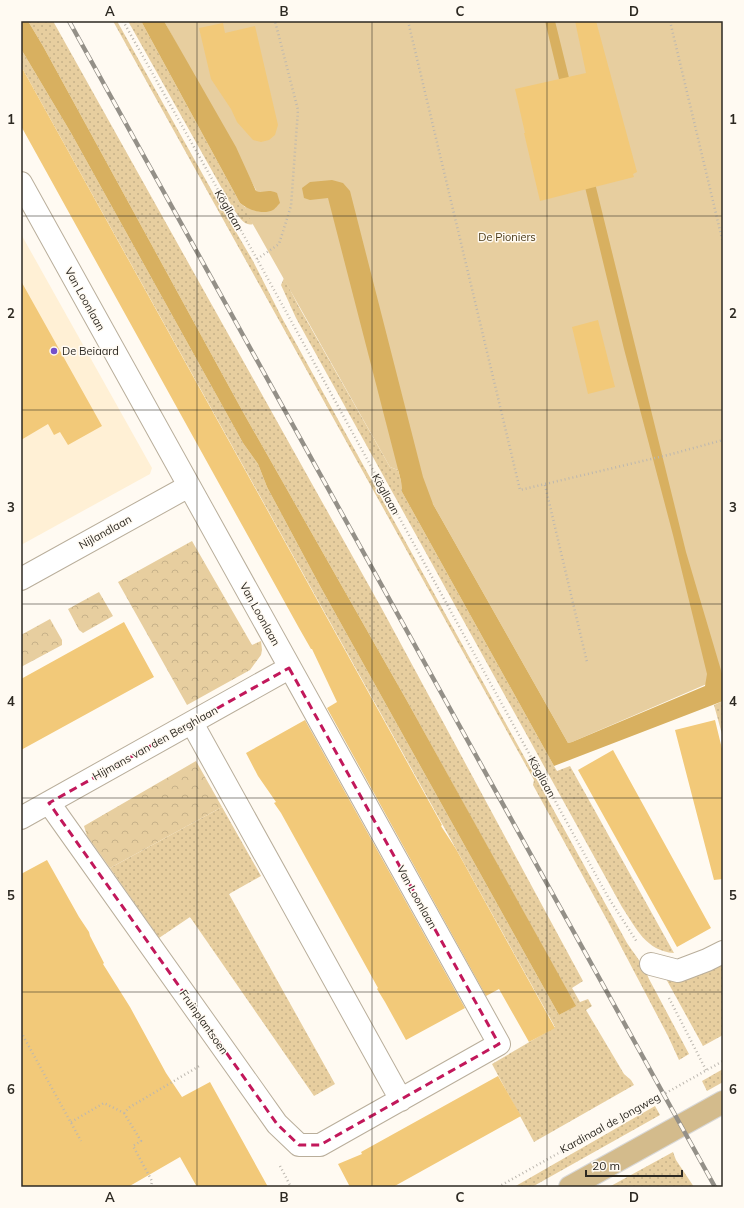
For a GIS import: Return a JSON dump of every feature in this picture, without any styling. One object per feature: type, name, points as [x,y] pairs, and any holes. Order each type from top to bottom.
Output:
[{"type":"main road","points":[[570,1187],[723,1102]]},
{"type":"street","name":"Van Loonlaan","points":[[21,183],[499,1044]]},
{"type":"street","name":"Nijlandlaan","points":[[21,579],[189,486]]},
{"type":"street","name":"Hijmans van den Berghlaan","points":[[21,818],[289,668]]},
{"type":"street","points":[[192,723],[401,1100]]},
{"type":"street","name":"Fruinplantsoen","points":[[48,802],[277,1124],[299,1145],[320,1145],[499,1044]]},
{"type":"street","points":[[651,964],[678,971],[723,952]]},
{"type":"path","name":"Kögllaan","points":[[123,21],[257,259],[608,897],[651,964],[706,1070]]},
{"type":"path","points":[[257,259],[279,244],[291,206],[298,110],[275,21]]},
{"type":"path","points":[[408,21],[520,490],[668,455],[723,440]]},
{"type":"path","points":[[670,21],[723,243]]},
{"type":"path","points":[[545,485],[587,662]]},
{"type":"path","points":[[21,1032],[81,1141]]},
{"type":"path","points":[[124,1113],[130,1107],[225,1051]]},
{"type":"path","name":"Kardinaal de Jongweg","points":[[498,1187],[723,1061]]},
{"type":"path","points":[[71,1122],[104,1103],[124,1113],[141,1141],[133,1146],[152,1181],[151,1187]]},
{"type":"highlighted area","points":[[289,668],[499,1044],[320,1145],[299,1145],[277,1124],[49,803]]},
{"type":"shaded area","points":[[21,21],[28,21],[43,46],[243,412],[406,699],[576,1006],[559,1015],[320,586],[267,487],[258,464],[243,443],[71,133],[21,49]]},
{"type":"shaded area","points":[[141,21],[164,21],[236,147],[256,191],[270,191],[277,193],[280,203],[274,209],[260,212],[247,208],[240,203]]},
{"type":"shaded area","points":[[545,21],[555,21],[686,552],[723,677],[723,701],[554,766],[402,492],[401,481],[328,198],[310,200],[304,198],[302,188],[310,182],[332,180],[343,183],[350,191],[423,477],[433,504],[568,743],[705,686],[707,674],[673,535],[624,349]]},
{"type":"shaded area","name":"De Beiaard","points":[[21,234],[152,468],[150,474],[21,545]]},
{"type":"green space","points":[[28,21],[53,21],[382,609],[583,981],[572,988],[580,1002],[588,999],[592,1006],[586,1010],[624,1074],[634,1085],[534,1142],[492,1064],[555,1027],[21,66],[21,49],[71,133],[243,443],[258,464],[267,487],[320,586],[559,1015],[575,1006],[406,699],[243,412]]},
{"type":"green space","points":[[113,21],[117,21],[253,261],[282,318],[627,943],[645,969],[689,1054],[679,1060],[607,920],[533,785],[534,780]]},
{"type":"green space","points":[[128,21],[141,21],[240,203],[245,207],[253,224],[250,225],[244,222],[234,210]]},
{"type":"green space","name":"De Pioniers","points":[[164,21],[723,21],[723,677],[568,743],[433,504],[398,470],[390,467],[247,214],[245,207],[256,190]]},
{"type":"green space","points":[[284,278],[390,467],[398,470],[402,492],[554,766],[557,771],[570,766],[674,953],[656,948],[649,943],[637,930],[622,907],[296,318],[281,285]]},
{"type":"green space","points":[[192,541],[252,645],[261,641],[262,650],[261,655],[250,670],[187,705],[118,582]]},
{"type":"green space","points":[[99,592],[113,616],[83,633],[79,630],[68,609]]},
{"type":"green space","points":[[50,619],[62,640],[62,645],[21,667],[21,635]]},
{"type":"green space","points":[[723,701],[723,738],[714,705]]},
{"type":"green space","points":[[196,761],[222,807],[110,868],[87,836],[84,826]]},
{"type":"green space","points":[[222,807],[261,876],[229,894],[335,1084],[314,1096],[190,917],[159,938],[110,868]]},
{"type":"green space","points":[[722,964],[723,1035],[703,1046],[665,977],[689,978],[701,975]]},
{"type":"green space","points":[[723,1069],[723,1082],[707,1091],[702,1081]]},
{"type":"green space","points":[[655,1106],[660,1115],[532,1187],[514,1187]]},
{"type":"green space","points":[[673,1152],[676,1160],[694,1187],[609,1187]]},
{"type":"building","points":[[575,21],[596,21],[637,172],[633,174],[634,177],[540,201],[515,89],[586,73]]},
{"type":"building","points":[[223,23],[225,33],[255,26],[278,125],[275,135],[269,140],[261,142],[253,140],[237,122],[231,109],[211,79],[199,28]]},
{"type":"building","points":[[21,66],[442,825],[441,826],[456,849],[555,1028],[529,1042],[499,989],[486,996],[327,708],[337,702],[312,649],[21,126]]},
{"type":"building","points":[[21,281],[102,426],[68,445],[60,432],[54,435],[48,424],[21,440]]},
{"type":"building","points":[[598,320],[615,387],[588,394],[572,327]]},
{"type":"building","points":[[124,622],[154,677],[21,750],[21,679]]},
{"type":"building","points":[[305,720],[465,1008],[406,1040],[281,813],[274,803],[276,802],[258,776],[246,753]]},
{"type":"building","points":[[715,720],[723,753],[723,879],[714,880],[675,730]]},
{"type":"building","points":[[613,750],[711,928],[677,947],[578,770]]},
{"type":"building","points":[[47,860],[89,932],[104,963],[103,964],[130,1007],[166,1073],[182,1097],[210,1082],[268,1187],[197,1187],[180,1157],[128,1187],[21,1187],[21,874]]},
{"type":"building","points":[[498,1076],[521,1116],[393,1187],[350,1187],[338,1164],[362,1154],[361,1152]]},
{"type":"railway","points":[[69,21],[715,1187]]},
{"type":"place","name":"De Beiaard","points":[[54,351]]}]
